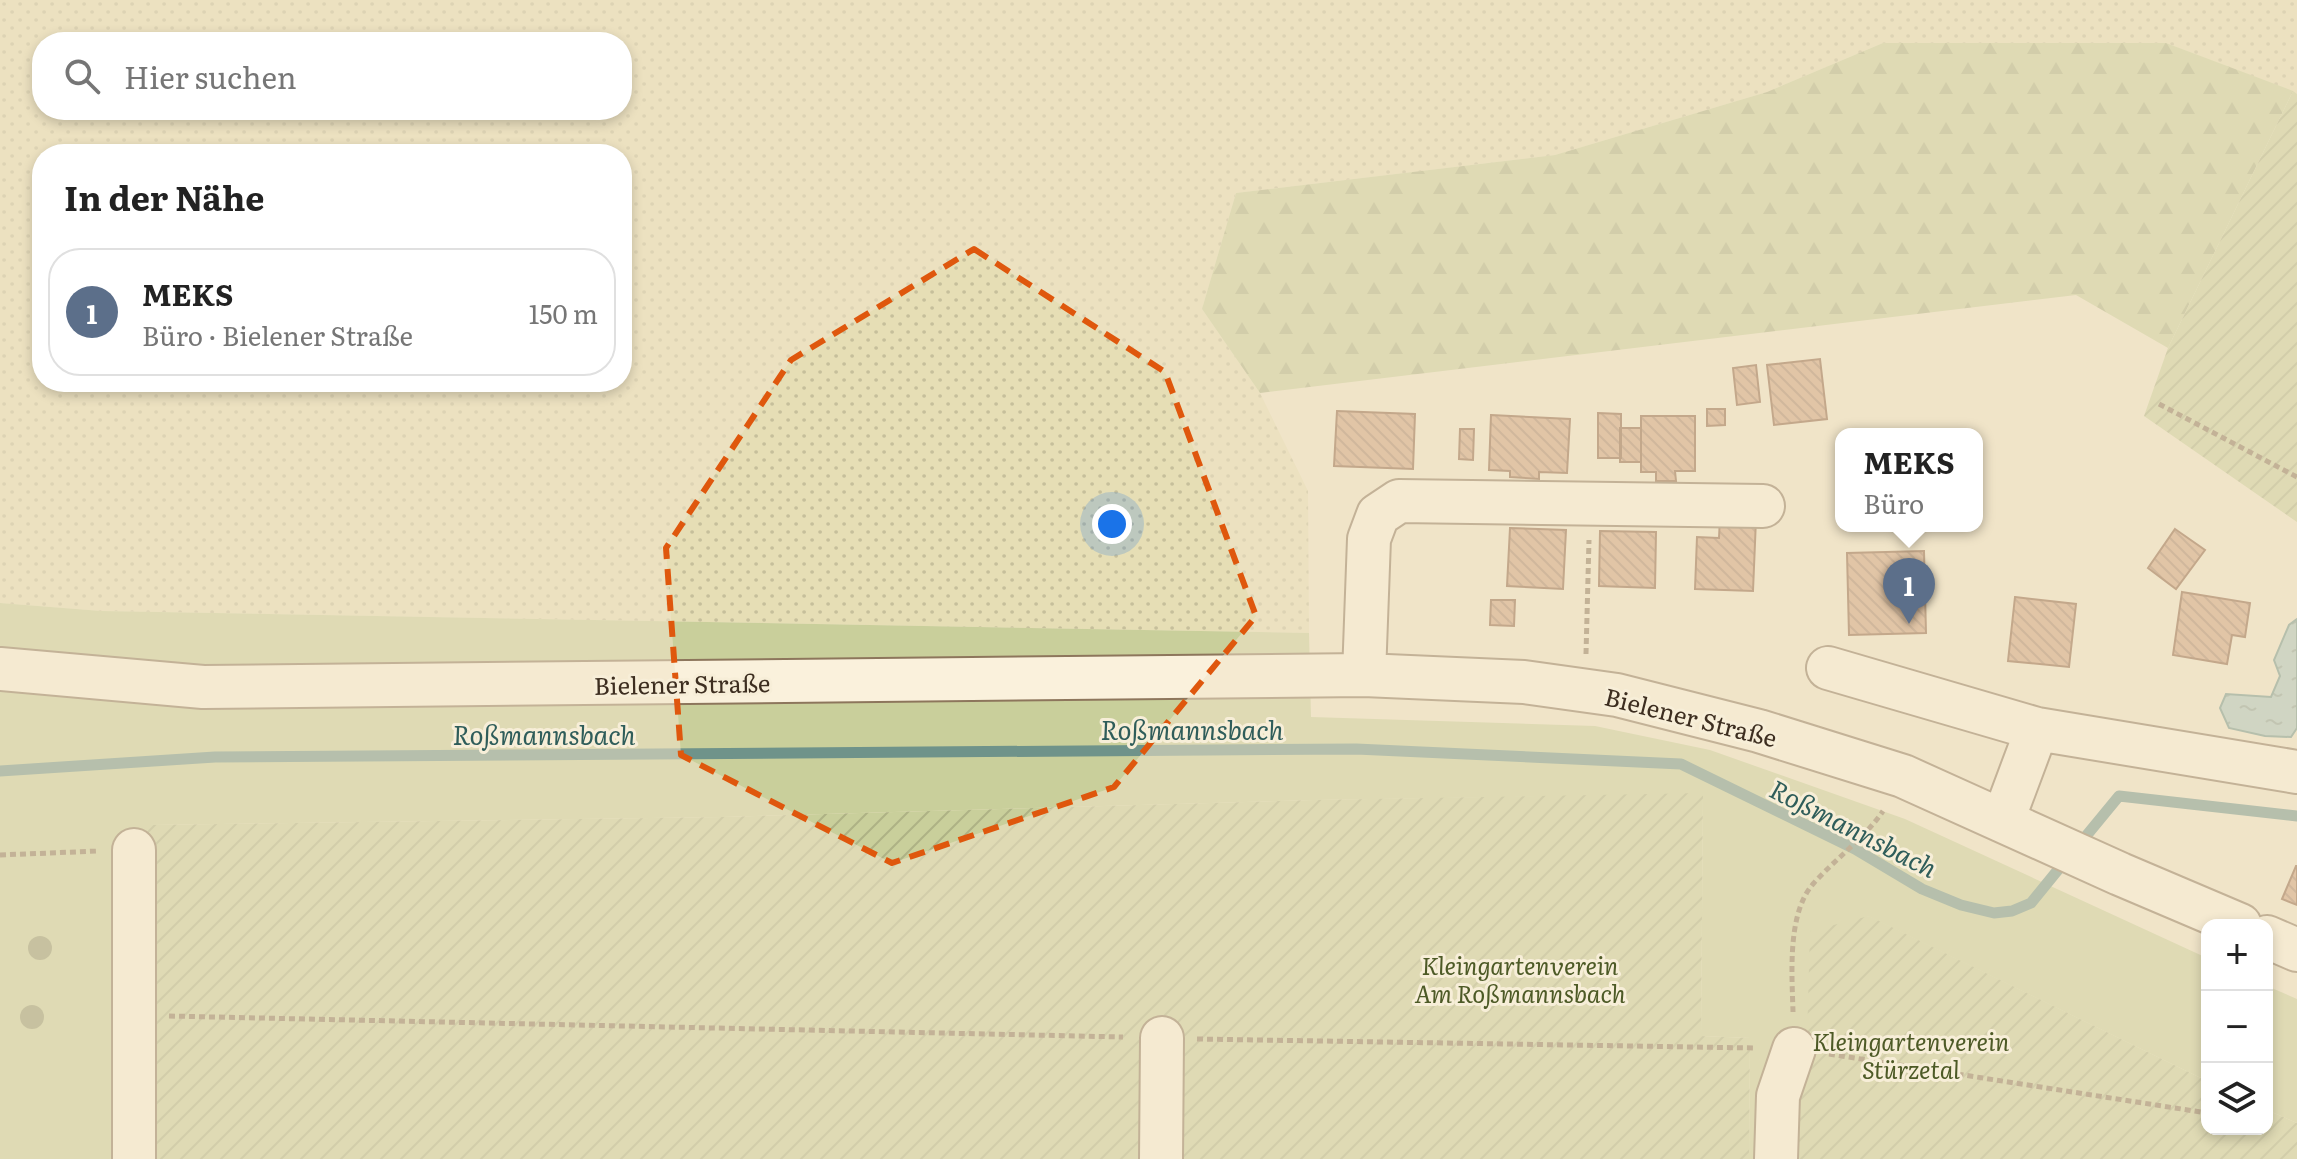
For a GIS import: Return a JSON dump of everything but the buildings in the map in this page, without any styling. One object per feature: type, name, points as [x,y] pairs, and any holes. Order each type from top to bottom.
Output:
[{"type":"street","points":[[1364,675],[1369,539],[1378,515],[1399,501],[1763,506]]},
{"type":"street","points":[[1828,668],[2037,729],[2297,772]]},
{"type":"street","name":"Bielener Straße","points":[[0,669],[203,687],[1364,675],[1524,682],[1617,695],[1759,731],[1903,776],[2226,919]]},
{"type":"street","points":[[2010,824],[2037,729]]},
{"type":"street","points":[[134,850],[134,1159]]},
{"type":"street","points":[[2273,940],[2297,950]]},
{"type":"street","points":[[1161,1159],[1162,1038]]},
{"type":"street","points":[[1776,1159],[1778,1096],[1794,1049]]},
{"type":"path","points":[[2159,404],[2297,477]]},
{"type":"path","points":[[1585,691],[1590,504]]},
{"type":"path","points":[[1794,1049],[1792,953],[1801,906],[1811,885],[1874,825]]},
{"type":"path","points":[[0,855],[134,850]]},
{"type":"highlighted area","points":[[974,249],[1165,372],[1256,616],[1114,787],[892,863],[681,755],[666,548],[791,360]]},
{"type":"shaded area","points":[[0,0],[2297,0],[2297,94],[2166,43],[1883,43],[1767,92],[1555,155],[1236,193],[1202,309],[1260,393],[1308,491],[1309,633],[101,611],[0,603]]},
{"type":"green space","points":[[1883,43],[2166,43],[2293,91],[2168,348],[2076,295],[1260,393],[1202,309],[1236,193],[1555,155],[1767,92]]},
{"type":"green space","points":[[2293,91],[2297,94],[2297,522],[2144,416],[2168,348]]},
{"type":"green space","points":[[0,603],[101,611],[1309,633],[1311,717],[1595,726],[1710,750],[1905,819],[2201,955],[2201,1078],[1868,916],[1807,1040],[1795,1159],[1749,1159],[1750,1038],[1701,1036],[1703,794],[1313,800],[722,817],[149,825],[148,1159],[0,1159]]},
{"type":"green space","name":"Kleingartenverein Am Roßmannsbach","points":[[1703,793],[1701,1036],[1750,1038],[1749,1159],[148,1159],[148,825],[722,817],[1313,800]]},
{"type":"green space","name":"Kleingartenverein Stürzetal","points":[[1869,916],[2201,1078],[2201,1135],[2273,1135],[2273,1113],[2297,1123],[2297,1159],[1795,1159],[1796,1091],[1807,1040],[1810,931]]},
{"type":"green space","points":[[2273,989],[2297,999],[2297,1123],[2273,1113]]},
{"type":"water","points":[[2297,619],[2297,728],[2291,737],[2265,736],[2229,728],[2220,708],[2226,694],[2271,697],[2280,676],[2274,660],[2289,625]]},
{"type":"waterway","name":"Roßmannsbach","points":[[0,771],[215,757],[1356,749],[1681,764],[1855,849],[1922,889],[1961,905],[1994,913],[2012,911],[2031,903],[2066,860]]},
{"type":"waterway","name":"Roßmannsbach","points":[[2077,847],[2119,796],[2297,816]]},
{"type":"place","name":"MEKS","points":[[1909,624]]}]
